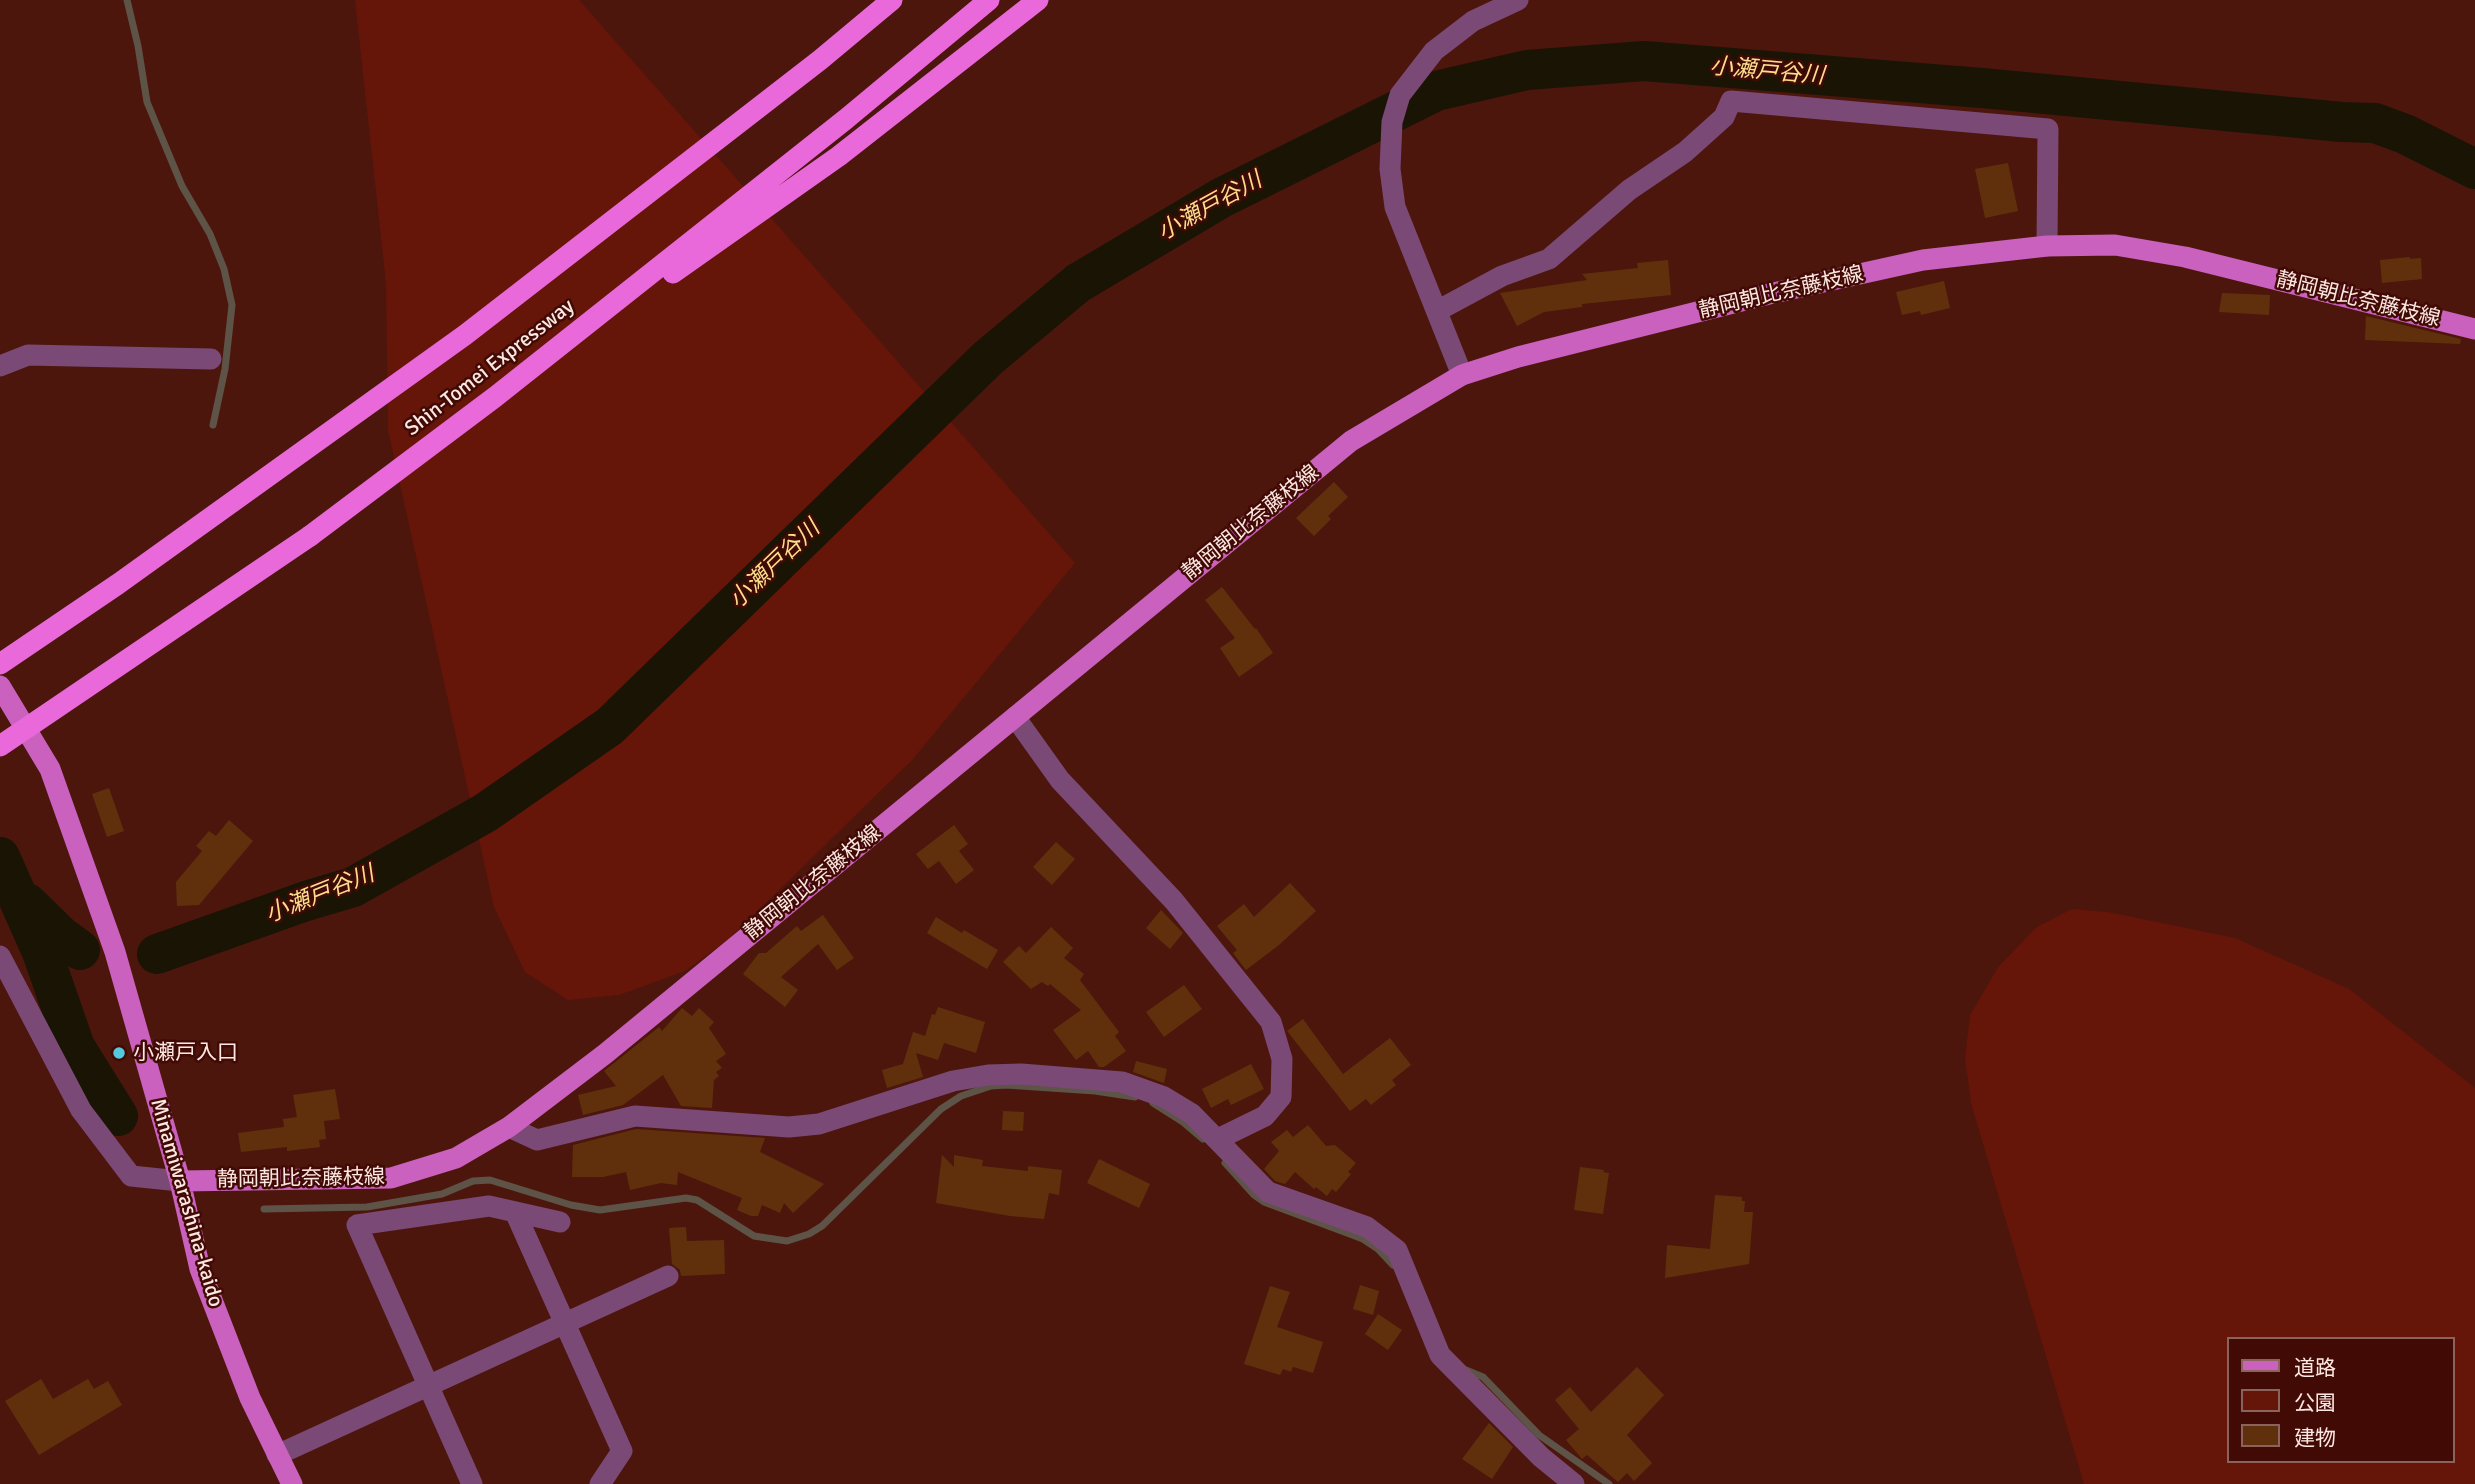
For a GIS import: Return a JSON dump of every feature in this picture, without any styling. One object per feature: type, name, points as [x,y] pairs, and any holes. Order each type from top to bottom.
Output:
[{"type":"highway","name":"Shin-Tomei Expressway","points":[[0,664],[129,576],[465,335],[810,68],[892,0]]},
{"type":"highway","name":"Shin-Tomei Expressway","points":[[0,747],[310,536],[495,397],[846,119],[989,0]]},
{"type":"highway","points":[[495,397],[839,156],[1038,0]]},
{"type":"main road","name":"静岡朝比奈藤枝線","points":[[180,1181],[391,1178],[456,1158],[509,1128],[605,1054],[1351,441],[1462,374],[1518,357],[1769,294],[1923,260],[2047,246],[2115,245],[2185,257],[2475,328]]},
{"type":"main road","name":"Minamiwarashina-kaido","points":[[2,692],[50,769],[55,782],[115,952],[180,1181],[200,1269],[250,1398],[292,1484]]},
{"type":"street","points":[[1462,374],[1395,208],[1390,169],[1392,122],[1400,95],[1434,51],[1473,21],[1518,0]]},
{"type":"street","points":[[1437,311],[1502,276],[1549,259],[1629,190],[1685,152],[1724,117],[1731,101],[2048,129],[2047,246]]},
{"type":"street","points":[[0,366],[28,355],[211,359]]},
{"type":"street","points":[[1015,717],[1060,780],[1174,901],[1271,1022],[1282,1059],[1280,1097],[1265,1116],[1218,1139]]},
{"type":"street","points":[[0,956],[81,1110],[131,1176],[180,1181]]},
{"type":"street","points":[[509,1128],[537,1140],[635,1116],[789,1127],[819,1124],[953,1081],[988,1075],[1021,1074],[1122,1082],[1164,1097],[1192,1114],[1268,1192],[1367,1227],[1397,1250],[1440,1354],[1541,1457],[1574,1484]]},
{"type":"street","points":[[472,1484],[357,1225],[489,1206],[560,1222]]},
{"type":"street","points":[[515,1212],[622,1451],[600,1484]]},
{"type":"street","points":[[277,1455],[427,1384],[668,1276]]},
{"type":"green space","points":[[355,0],[579,0],[1075,563],[913,759],[729,939],[685,971],[619,995],[568,1000],[525,972],[494,907],[388,430],[386,283]]},
{"type":"green space","points":[[2072,909],[2108,912],[2235,938],[2349,989],[2475,1088],[2475,1484],[2084,1484],[1971,1103],[1965,1058],[1970,1015],[1999,966],[2037,927]]},
{"type":"building","points":[[2008,163],[2018,211],[1985,218],[1975,169]]},
{"type":"building","points":[[2421,258],[2422,279],[2382,283],[2380,260]]},
{"type":"building","points":[[1668,260],[1671,295],[1582,304],[1582,307],[1544,312],[1517,326],[1500,293],[1587,280],[1582,274],[1638,268],[1637,263]]},
{"type":"building","points":[[1944,281],[1950,308],[1921,315],[1920,311],[1902,315],[1896,292]]},
{"type":"building","points":[[2222,293],[2270,295],[2269,315],[2219,312]]},
{"type":"building","points":[[2366,316],[2461,339],[2460,344],[2365,340]]},
{"type":"building","points":[[1334,482],[1348,497],[1328,516],[1331,519],[1314,536],[1296,518]]},
{"type":"building","points":[[1222,587],[1273,653],[1239,677],[1220,648],[1235,638],[1205,600]]},
{"type":"building","points":[[109,788],[124,831],[107,837],[92,794]]},
{"type":"building","points":[[229,820],[253,841],[199,905],[177,906],[176,882],[202,851],[196,846],[209,831],[216,836]]},
{"type":"building","points":[[954,825],[968,844],[959,851],[974,870],[956,884],[939,861],[928,869],[916,854]]},
{"type":"building","points":[[1056,842],[1075,859],[1052,885],[1033,867]]},
{"type":"building","points":[[1290,883],[1316,911],[1279,945],[1246,970],[1233,953],[1237,950],[1217,926],[1244,904],[1254,917]]},
{"type":"building","points":[[1161,910],[1183,933],[1170,949],[1146,928]]},
{"type":"building","points":[[823,915],[854,958],[837,970],[818,944],[781,977],[798,990],[785,1007],[743,974],[759,953],[766,953],[797,926],[801,931]]},
{"type":"building","points":[[936,917],[998,950],[987,969],[927,933]]},
{"type":"building","points":[[1051,927],[1073,948],[1064,958],[1084,974],[1080,980],[1119,1032],[1115,1036],[1126,1051],[1104,1067],[1099,1067],[1088,1051],[1076,1060],[1053,1030],[1081,1010],[1050,984],[1048,986],[1042,982],[1031,989],[1003,962],[1019,946],[1026,953]]},
{"type":"building","points":[[1184,985],[1202,1009],[1164,1037],[1146,1012]]},
{"type":"building","points":[[938,1007],[985,1022],[976,1053],[944,1043],[938,1060],[916,1053],[923,1077],[887,1088],[882,1070],[903,1064],[913,1032],[925,1036],[932,1014],[935,1015]]},
{"type":"building","points":[[682,1008],[692,1016],[699,1008],[714,1022],[709,1028],[726,1054],[716,1061],[722,1068],[716,1072],[719,1076],[714,1080],[712,1108],[681,1106],[663,1075],[623,1105],[583,1115],[578,1095],[616,1086],[604,1071],[659,1027],[662,1031]]},
{"type":"building","points":[[1303,1019],[1343,1074],[1390,1038],[1411,1065],[1392,1080],[1396,1085],[1371,1105],[1366,1099],[1350,1111],[1287,1031]]},
{"type":"building","points":[[1136,1061],[1167,1069],[1164,1083],[1133,1072]]},
{"type":"building","points":[[1251,1064],[1264,1089],[1231,1105],[1228,1099],[1211,1108],[1202,1089]]},
{"type":"building","points":[[335,1089],[340,1119],[324,1121],[326,1139],[319,1140],[320,1147],[241,1152],[238,1133],[284,1127],[283,1119],[297,1117],[293,1095]]},
{"type":"building","points":[[1003,1111],[1024,1112],[1023,1131],[1002,1130]]},
{"type":"building","points":[[1308,1125],[1326,1146],[1335,1145],[1356,1163],[1348,1172],[1351,1174],[1336,1192],[1332,1189],[1327,1196],[1316,1187],[1314,1189],[1295,1172],[1285,1184],[1275,1181],[1264,1169],[1279,1151],[1271,1142],[1287,1130],[1293,1137]]},
{"type":"building","points":[[636,1129],[765,1138],[760,1152],[824,1184],[793,1213],[784,1203],[780,1213],[762,1205],[758,1216],[751,1216],[737,1210],[742,1198],[678,1172],[677,1185],[661,1183],[630,1190],[626,1172],[603,1177],[572,1177],[573,1145]]},
{"type":"building","points":[[942,1155],[954,1167],[954,1155],[983,1160],[982,1166],[1028,1171],[1028,1166],[1062,1170],[1059,1195],[1049,1193],[1044,1219],[936,1203]]},
{"type":"building","points":[[1099,1159],[1150,1184],[1139,1208],[1087,1183]]},
{"type":"building","points":[[1580,1167],[1609,1173],[1603,1214],[1574,1210]]},
{"type":"building","points":[[1715,1195],[1742,1197],[1742,1201],[1745,1201],[1744,1212],[1753,1212],[1749,1264],[1665,1278],[1667,1245],[1710,1249]]},
{"type":"building","points":[[686,1227],[687,1241],[724,1240],[725,1274],[681,1276],[680,1270],[672,1264],[669,1228]]},
{"type":"building","points":[[1360,1285],[1379,1291],[1373,1315],[1353,1309]]},
{"type":"building","points":[[1270,1286],[1290,1292],[1277,1327],[1323,1342],[1313,1373],[1293,1367],[1291,1372],[1283,1369],[1280,1375],[1244,1364]]},
{"type":"building","points":[[1378,1314],[1402,1330],[1388,1350],[1365,1334]]},
{"type":"building","points":[[1637,1367],[1664,1395],[1627,1435],[1652,1463],[1634,1481],[1627,1473],[1618,1482],[1587,1455],[1582,1459],[1566,1440],[1579,1429],[1555,1400],[1570,1387],[1591,1412]]},
{"type":"building","points":[[41,1379],[53,1399],[88,1379],[94,1389],[108,1381],[122,1405],[39,1455],[5,1401]]},
{"type":"building","points":[[1489,1423],[1513,1447],[1492,1479],[1462,1459]]},
{"type":"waterway","points":[[127,0],[147,102],[182,186],[210,234],[224,269],[232,305],[225,369],[213,425]]},
{"type":"waterway","name":"小瀬戸谷川","points":[[157,954],[353,887],[485,813],[610,726],[988,358],[1078,283],[1221,198],[1436,91],[1527,70],[1644,61],[2375,123],[2405,134],[2475,169]]},
{"type":"waterway","name":"小瀬戸谷川","points":[[0,857],[42,952],[75,1047],[118,1116]]},
{"type":"waterway","name":"小瀬戸谷川","points":[[27,903],[61,936],[80,950]]},
{"type":"waterway","points":[[264,1209],[367,1207],[442,1194],[473,1181],[490,1180],[571,1205],[600,1210],[686,1198],[697,1200],[754,1236],[787,1241],[809,1234],[822,1226],[941,1109],[961,1096],[991,1086],[1006,1085],[1095,1091],[1135,1097]]},
{"type":"waterway","points":[[1153,1103],[1183,1122],[1203,1139]]},
{"type":"waterway","points":[[1225,1163],[1254,1195],[1264,1202],[1363,1239],[1378,1249],[1393,1265]]},
{"type":"waterway","points":[[1466,1370],[1483,1377],[1539,1435],[1609,1484]]},
{"type":"place","name":"小瀬戸入口","points":[[119,1053]]}]
